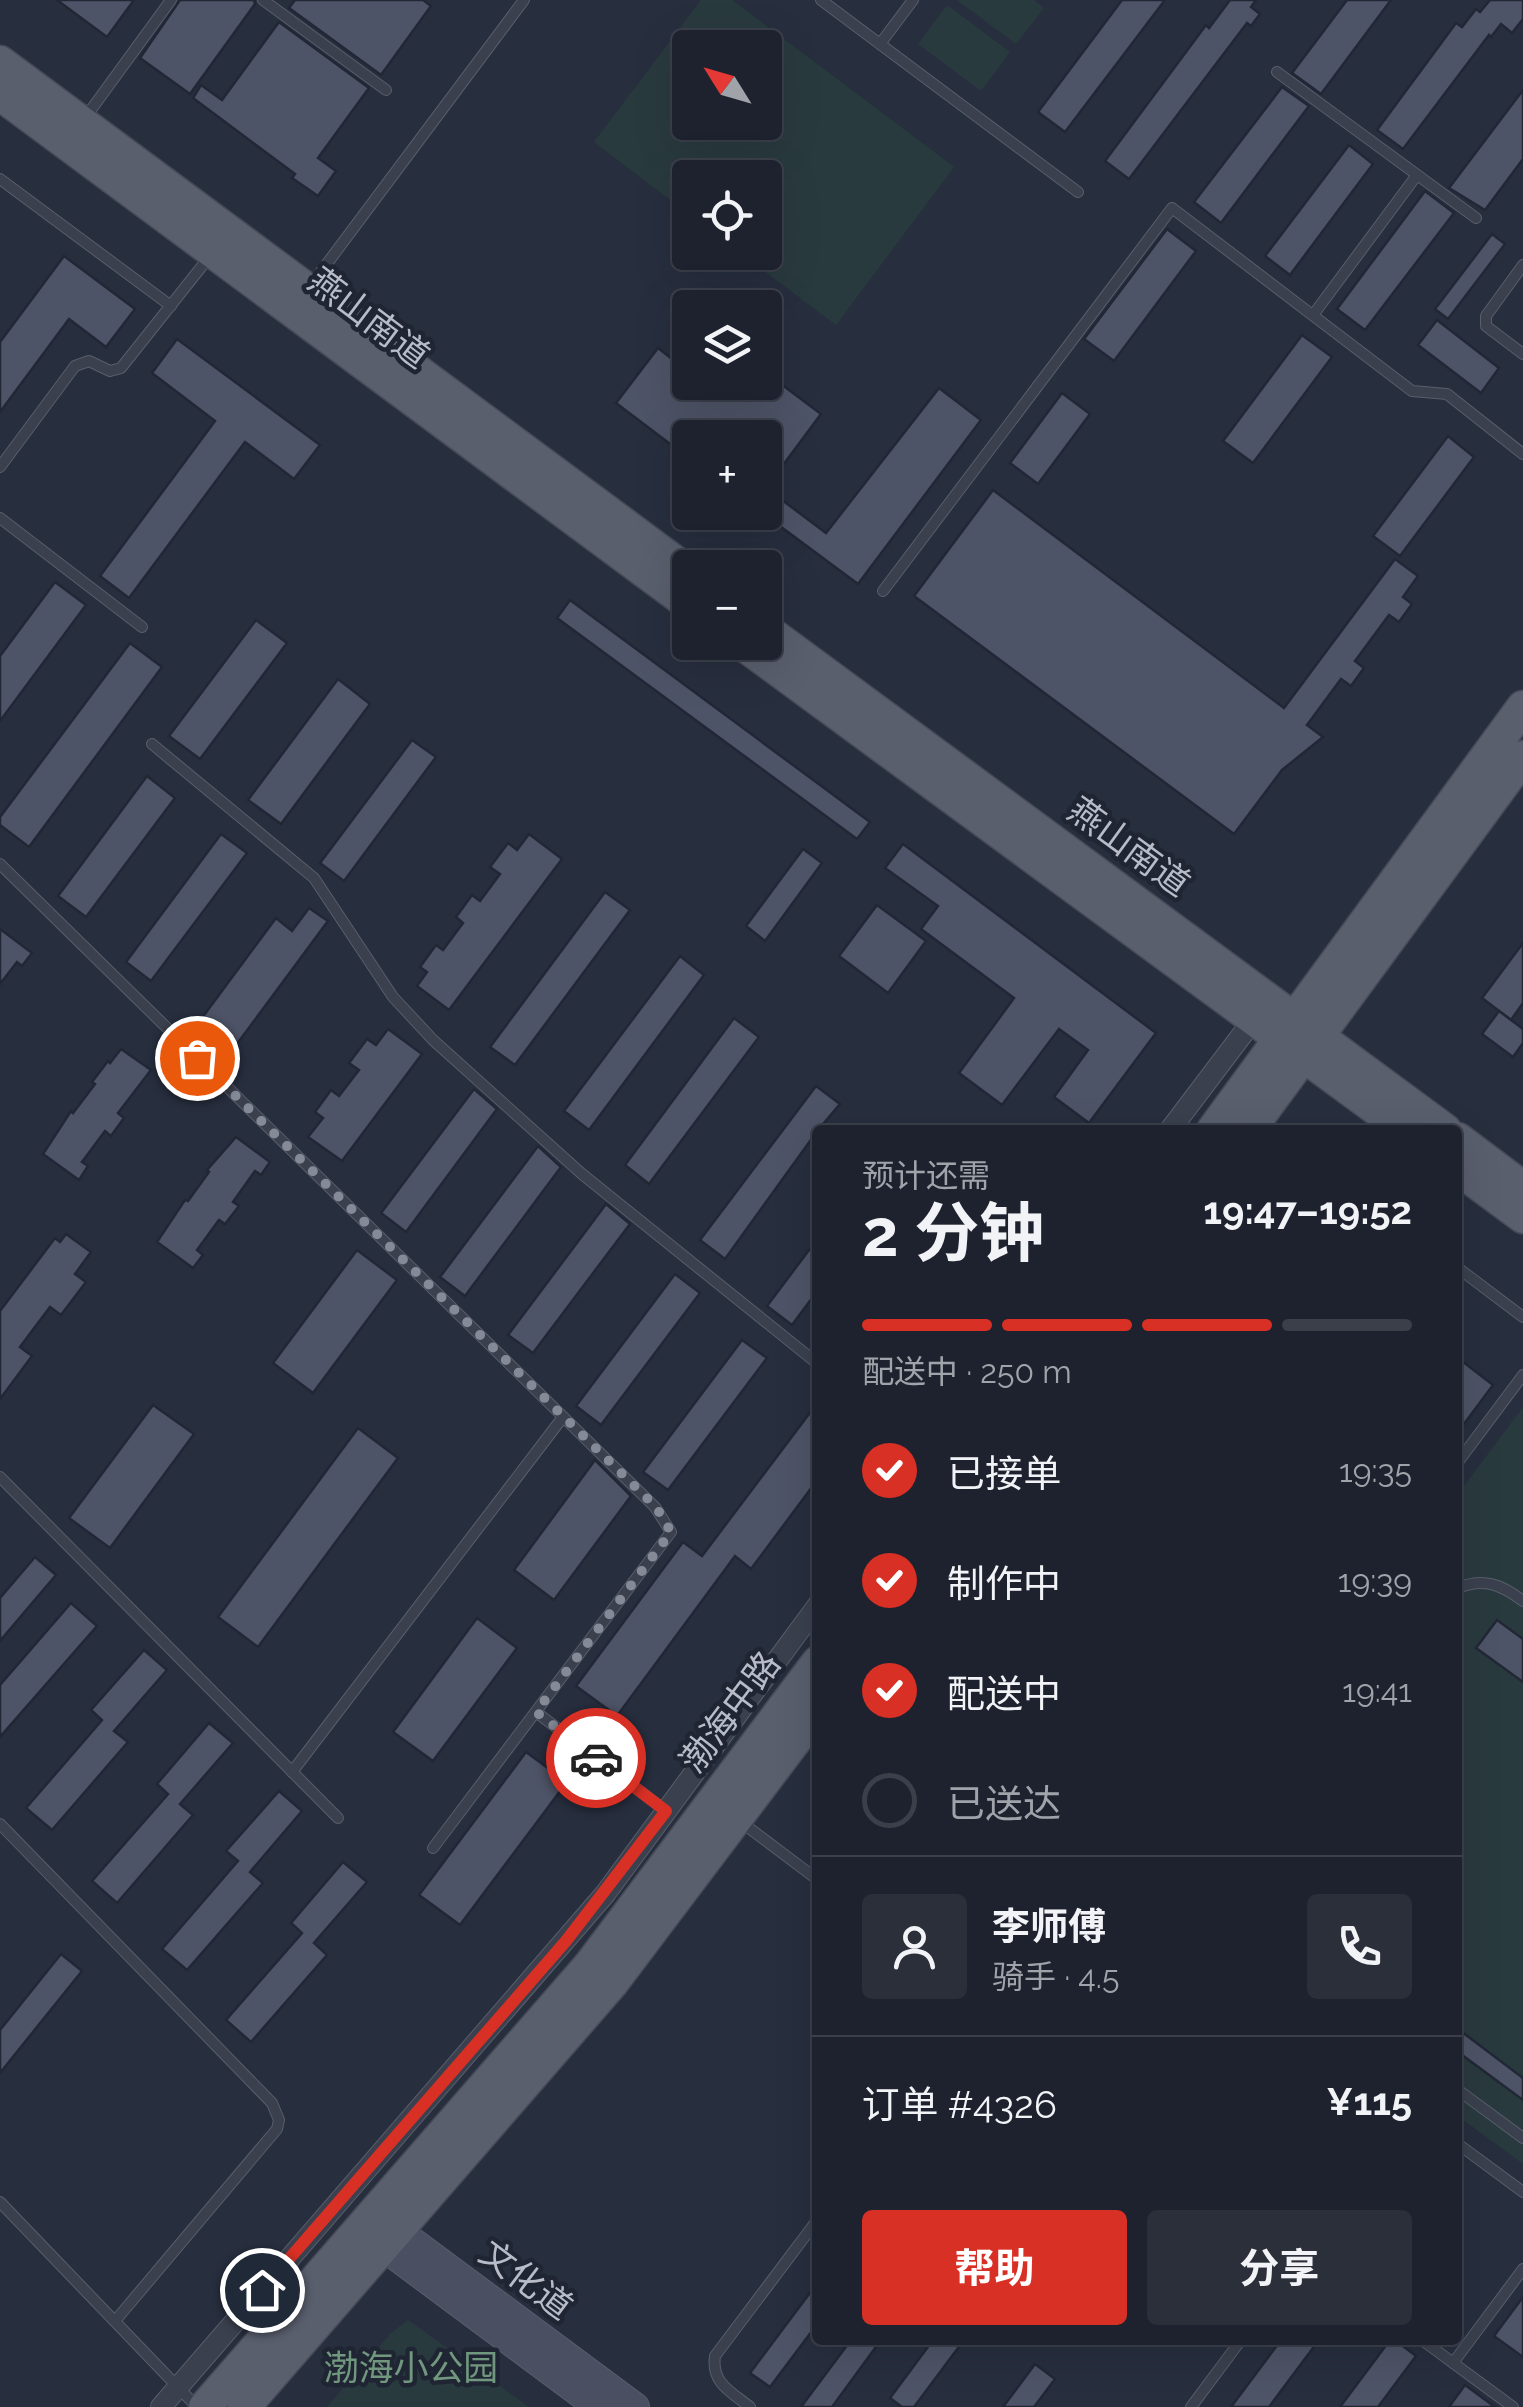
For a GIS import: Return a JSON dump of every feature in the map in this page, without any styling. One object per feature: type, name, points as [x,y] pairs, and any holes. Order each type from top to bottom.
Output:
[{"type":"main road","name":"燕山南道","points":[[0,62],[672,561]]},
{"type":"main road","name":"燕山南道","points":[[0,94],[672,593]]},
{"type":"main road","name":"燕山南道","points":[[782,642],[1299,1037],[1399,1125]]},
{"type":"main road","name":"燕山南道","points":[[765,660],[1254,1019],[1299,1037],[1437,1125]]},
{"type":"main road","points":[[1252,1125],[1299,1037],[1523,707]]},
{"type":"main road","points":[[1217,1125],[1299,1037],[1523,756]]},
{"type":"main road","points":[[1462,1143],[1523,1188]]},
{"type":"main road","points":[[1462,1172],[1523,1217]]},
{"type":"main road","name":"渤海中路","points":[[244,2407],[378,2230],[590,1964],[812,1670]]},
{"type":"main road","name":"渤海中路","points":[[205,2407],[612,1983],[812,1718]]},
{"type":"main road","name":"文化道","points":[[378,2230],[599,2407]]},
{"type":"main road","name":"文化道","points":[[378,2230],[634,2407]]},
{"type":"street","points":[[1174,1125],[1254,1019]]},
{"type":"street","points":[[161,2407],[566,1941],[812,1613]]},
{"type":"lane","points":[[82,123],[171,0]]},
{"type":"lane","points":[[262,0],[386,90]]},
{"type":"lane","points":[[307,290],[524,0]]},
{"type":"lane","points":[[821,0],[1078,192]]},
{"type":"lane","points":[[880,44],[913,0]]},
{"type":"lane","points":[[1277,72],[1476,218]]},
{"type":"lane","points":[[1313,315],[1417,175]]},
{"type":"lane","points":[[0,179],[170,306]]},
{"type":"lane","points":[[883,591],[1172,208],[1412,391],[1447,394],[1523,454]]},
{"type":"lane","points":[[0,467],[74,366],[89,361],[110,371],[121,368],[213,252]]},
{"type":"lane","points":[[1523,265],[1486,316],[1486,326],[1523,354]]},
{"type":"lane","points":[[0,518],[142,627]]},
{"type":"lane","points":[[152,744],[314,878],[393,997],[433,1040],[582,1174],[812,1359]]},
{"type":"lane","points":[[0,864],[656,1507],[671,1532],[434,1848]]},
{"type":"lane","points":[[1462,1271],[1523,1317]]},
{"type":"lane","points":[[1462,1457],[1523,1376]]},
{"type":"lane","points":[[292,1772],[564,1417]]},
{"type":"lane","points":[[0,1477],[338,1818]]},
{"type":"lane","points":[[1462,1587],[1482,1582],[1504,1587],[1523,1601]]},
{"type":"lane","points":[[536,1712],[666,1811]]},
{"type":"lane","points":[[736,1818],[812,1875]]},
{"type":"lane","points":[[0,1824],[272,2103],[279,2120],[277,2128],[115,2320]]},
{"type":"lane","points":[[1462,2093],[1523,2138]]},
{"type":"lane","points":[[1462,2147],[1523,2192]]},
{"type":"lane","points":[[0,2202],[197,2407]]},
{"type":"lane","points":[[750,2407],[721,2385],[713,2370],[715,2356],[812,2226]]},
{"type":"lane","points":[[1453,2363],[1523,2268]]},
{"type":"lane","points":[[1191,2407],[1237,2345]]},
{"type":"lane","points":[[1429,2345],[1514,2407]]},
{"type":"green space","points":[[701,0],[732,0],[772,30],[678,30]]},
{"type":"green space","points":[[957,0],[1034,0],[1044,8],[1016,44]]},
{"type":"green space","points":[[947,5],[1010,52],[981,91],[918,44]]},
{"type":"green space","points":[[672,38],[672,140],[782,140],[782,38],[954,167],[836,325],[763,270],[782,270],[782,160],[672,160],[672,201],[594,142]]},
{"type":"green space","points":[[1523,1407],[1523,2164],[1462,2119],[1462,1489]]},
{"type":"green space","name":"渤海小公园","points":[[408,2320],[529,2407],[327,2407],[391,2333]]},
{"type":"building","points":[[57,0],[134,0],[107,37]]},
{"type":"building","points":[[180,0],[254,0],[255,4],[190,94],[140,58]]},
{"type":"building","points":[[295,0],[423,0],[431,6],[381,75],[289,8]]},
{"type":"building","points":[[1122,0],[1165,0],[1065,132],[1038,112]]},
{"type":"building","points":[[1230,0],[1256,0],[1251,7],[1260,14],[1251,26],[1247,23],[1129,179],[1105,161],[1206,25],[1209,28]]},
{"type":"building","points":[[1347,0],[1391,0],[1321,94],[1292,73]]},
{"type":"building","points":[[1490,0],[1523,0],[1523,19],[1512,33],[1501,24],[1489,35],[1403,149],[1377,130],[1456,23],[1462,27],[1476,9],[1480,12]]},
{"type":"building","points":[[279,22],[369,88],[318,158],[336,171],[318,196],[292,178],[295,174],[193,98],[201,85],[222,100]]},
{"type":"building","points":[[1282,87],[1309,106],[1221,223],[1194,202]]},
{"type":"building","points":[[1523,90],[1523,159],[1485,210],[1449,188]]},
{"type":"building","points":[[1349,145],[1373,164],[1290,275],[1265,256]]},
{"type":"building","points":[[1425,191],[1454,213],[1365,330],[1337,309]]},
{"type":"building","points":[[1167,229],[1196,251],[1114,361],[1084,339]]},
{"type":"building","points":[[1492,234],[1505,244],[1448,319],[1435,309]]},
{"type":"building","points":[[64,256],[135,309],[106,347],[69,319],[0,412],[0,342]]},
{"type":"building","points":[[1437,320],[1499,368],[1481,393],[1418,345]]},
{"type":"building","points":[[1302,335],[1332,357],[1253,463],[1223,441]]},
{"type":"building","points":[[177,339],[320,445],[294,479],[245,442],[129,598],[100,576],[215,421],[152,373]]},
{"type":"building","points":[[658,348],[672,359],[672,400],[782,400],[782,385],[821,414],[782,466],[782,420],[672,420],[672,445],[616,403]]},
{"type":"building","points":[[939,388],[981,420],[858,584],[782,528],[782,500],[826,533]]},
{"type":"building","points":[[1062,393],[1090,414],[1038,484],[1010,463]]},
{"type":"building","points":[[1448,436],[1474,457],[1400,556],[1373,536]]},
{"type":"building","points":[[993,490],[1284,708],[1395,559],[1418,576],[1403,597],[1412,604],[1399,622],[1389,615],[1355,661],[1364,668],[1351,686],[1341,679],[1307,725],[1323,737],[1282,770],[1234,834],[914,596]]},
{"type":"building","points":[[55,582],[86,605],[0,721],[0,656]]},
{"type":"building","points":[[570,600],[870,822],[857,839],[557,618]]},
{"type":"building","points":[[256,620],[287,643],[200,759],[169,736]]},
{"type":"building","points":[[130,643],[162,667],[29,847],[0,825],[0,817]]},
{"type":"building","points":[[338,679],[370,704],[281,824],[248,800]]},
{"type":"building","points":[[412,740],[436,757],[344,881],[320,863]]},
{"type":"building","points":[[147,776],[175,798],[86,917],[58,896]]},
{"type":"building","points":[[221,834],[247,853],[151,981],[126,962]]},
{"type":"building","points":[[529,834],[562,859],[449,1010],[417,986],[427,972],[420,967],[436,945],[443,950],[463,923],[456,917],[472,895],[480,901],[500,874],[490,867],[508,843],[517,850]]},
{"type":"building","points":[[903,844],[1156,1033],[1089,1123],[1054,1097],[1088,1050],[1059,1029],[1002,1105],[959,1073],[1014,998],[921,929],[938,906],[885,868]]},
{"type":"building","points":[[803,849],[822,863],[765,941],[746,926]]},
{"type":"building","points":[[605,892],[630,910],[515,1065],[490,1047]]},
{"type":"building","points":[[877,905],[926,941],[888,993],[839,956]]},
{"type":"building","points":[[309,908],[328,921],[231,1052],[196,1026],[276,918],[292,931]]},
{"type":"building","points":[[0,929],[32,953],[22,966],[17,962],[0,984]]},
{"type":"building","points":[[1523,943],[1523,1003],[1511,1020],[1482,998]]},
{"type":"building","points":[[680,956],[704,975],[589,1130],[564,1111]]},
{"type":"building","points":[[1499,1011],[1523,1029],[1523,1043],[1513,1057],[1482,1034]]},
{"type":"building","points":[[734,1018],[759,1037],[649,1184],[625,1165]]},
{"type":"building","points":[[388,1029],[422,1054],[342,1161],[308,1137],[323,1118],[315,1112],[331,1090],[339,1096],[359,1070],[349,1063],[367,1039],[376,1045]]},
{"type":"building","points":[[121,1049],[151,1070],[118,1113],[124,1118],[111,1136],[105,1131],[82,1162],[88,1166],[79,1180],[43,1154],[71,1111],[95,1084],[92,1082]]},
{"type":"building","points":[[816,1086],[840,1104],[822,1125],[812,1125],[812,1138],[725,1259],[700,1240]]},
{"type":"building","points":[[474,1089],[497,1109],[406,1232],[381,1213]]},
{"type":"building","points":[[236,1137],[270,1162],[261,1175],[255,1171],[233,1202],[239,1206],[225,1224],[219,1220],[197,1250],[203,1255],[193,1268],[157,1242],[207,1170]]},
{"type":"building","points":[[538,1146],[561,1167],[465,1296],[440,1277]]},
{"type":"building","points":[[606,1204],[630,1224],[533,1353],[508,1335]]},
{"type":"building","points":[[66,1234],[91,1252],[75,1274],[86,1282],[61,1315],[50,1307],[20,1347],[32,1356],[0,1399],[0,1311],[55,1238],[60,1242]]},
{"type":"building","points":[[812,1246],[812,1298],[792,1325],[767,1306]]},
{"type":"building","points":[[357,1250],[397,1280],[313,1393],[273,1363]]},
{"type":"building","points":[[675,1274],[700,1293],[601,1425],[576,1406]]},
{"type":"building","points":[[742,1340],[767,1358],[668,1490],[643,1472]]},
{"type":"building","points":[[1462,1361],[1493,1385],[1462,1427]]},
{"type":"building","points":[[153,1405],[194,1434],[110,1548],[69,1518]]},
{"type":"building","points":[[812,1410],[812,1487],[751,1569],[735,1556],[617,1716],[576,1686],[683,1542],[702,1556]]},
{"type":"building","points":[[358,1428],[398,1458],[258,1647],[218,1617]]},
{"type":"building","points":[[595,1460],[631,1496],[554,1600],[514,1570]]},
{"type":"building","points":[[35,1557],[56,1575],[0,1641],[0,1598]]},
{"type":"building","points":[[71,1603],[97,1626],[0,1737],[0,1685]]},
{"type":"building","points":[[477,1618],[517,1648],[433,1761],[393,1732]]},
{"type":"building","points":[[1497,1620],[1523,1639],[1523,1682],[1476,1648]]},
{"type":"building","points":[[144,1650],[167,1670],[114,1731],[128,1742],[52,1830],[26,1808],[102,1720],[91,1710]]},
{"type":"building","points":[[209,1723],[233,1743],[180,1804],[193,1815],[117,1903],[92,1881],[168,1794],[157,1784]]},
{"type":"building","points":[[526,1752],[567,1782],[460,1925],[419,1895]]},
{"type":"building","points":[[279,1791],[302,1811],[250,1872],[263,1883],[187,1970],[162,1949],[238,1861],[226,1851]]},
{"type":"building","points":[[343,1862],[367,1882],[314,1943],[327,1955],[251,2042],[226,2020],[302,1933],[291,1923]]},
{"type":"building","points":[[61,1954],[82,1971],[0,2073],[0,2030]]},
{"type":"building","points":[[1462,2032],[1523,2078],[1523,2100],[1462,2055]]},
{"type":"building","points":[[812,2290],[812,2331],[770,2387],[750,2373]]},
{"type":"building","points":[[1523,2297],[1523,2357],[1494,2336]]},
{"type":"building","points":[[847,2345],[877,2345],[832,2407],[801,2407]]},
{"type":"building","points":[[929,2345],[960,2345],[914,2407],[902,2407],[890,2398]]},
{"type":"building","points":[[1277,2345],[1315,2345],[1269,2407],[1231,2407]]},
{"type":"building","points":[[1386,2345],[1402,2345],[1416,2356],[1378,2407],[1340,2407]]},
{"type":"building","points":[[1035,2364],[1055,2379],[1034,2407],[1003,2407]]},
{"type":"building","points":[[1465,2385],[1495,2407],[1449,2407]]},
{"type":"way so far","points":[[197,1058],[656,1507],[671,1532],[536,1712],[596,1758]]},
{"type":"route","points":[[262,2290],[566,1941],[666,1811],[596,1758]]}]
